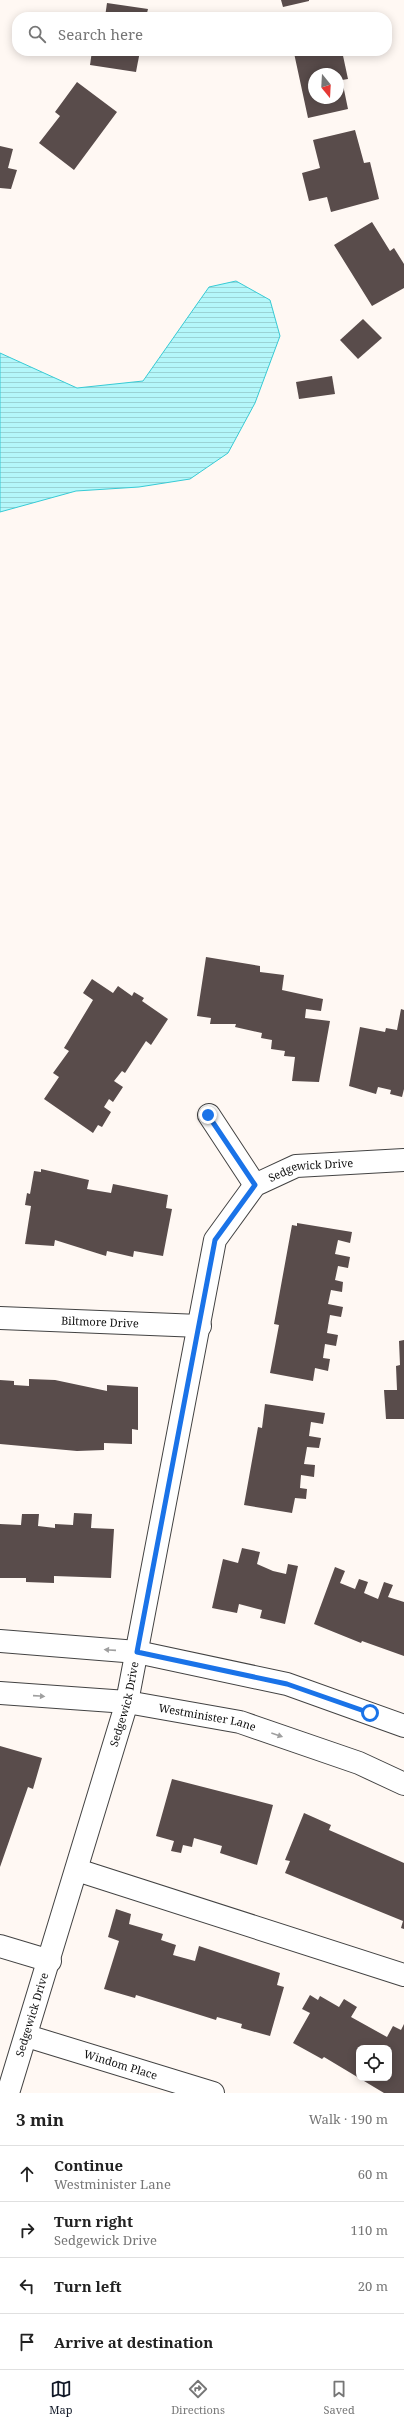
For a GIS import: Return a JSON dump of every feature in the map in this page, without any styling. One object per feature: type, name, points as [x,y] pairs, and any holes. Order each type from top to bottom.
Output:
[{"type":"street","points":[[208,1115],[255,1185]]},
{"type":"street","name":"Sedgewick Drive","points":[[8,2093],[50,1961],[127,1702],[200,1326],[215,1240],[255,1185],[296,1166],[404,1160]]},
{"type":"street","name":"Biltmore Drive","points":[[0,1318],[200,1326]]},
{"type":"street","points":[[0,1641],[137,1652],[287,1684],[404,1726]]},
{"type":"street","name":"Westminister Lane","points":[[0,1693],[127,1702],[240,1722],[360,1763],[404,1784]]},
{"type":"street","points":[[77,1870],[404,1975]]},
{"type":"street","points":[[0,1946],[50,1961]]},
{"type":"street","name":"Windom Place","points":[[27,2036],[214,2093]]},
{"type":"water","points":[[236,281],[270,300],[280,336],[255,403],[228,453],[190,479],[139,487],[76,491],[0,512],[0,353],[77,388],[143,381],[209,287]]},
{"type":"building","points":[[281,0],[309,0],[309,1],[283,7]]},
{"type":"building","points":[[107,3],[148,9],[147,12],[106,12]]},
{"type":"building","points":[[91,56],[139,56],[136,72],[90,65]]},
{"type":"building","points":[[295,56],[343,56],[348,79],[344,80],[344,68],[308,68],[308,104],[344,104],[344,90],[348,109],[308,118]]},
{"type":"building","points":[[77,82],[117,112],[74,170],[39,143],[60,116],[55,112]]},
{"type":"building","points":[[355,130],[364,163],[370,162],[379,199],[331,212],[327,197],[309,201],[302,173],[320,168],[313,140]]},
{"type":"building","points":[[0,146],[13,149],[8,168],[17,170],[11,189],[0,188]]},
{"type":"building","points":[[372,222],[390,251],[394,248],[404,264],[404,288],[372,306],[334,245]]},
{"type":"building","points":[[363,319],[382,338],[358,359],[340,340]]},
{"type":"building","points":[[332,376],[335,394],[299,399],[296,382]]},
{"type":"building","points":[[206,957],[260,966],[260,972],[284,975],[282,990],[323,999],[321,1011],[306,1009],[305,1018],[330,1021],[319,1082],[292,1081],[295,1057],[284,1056],[285,1051],[271,1049],[272,1040],[261,1038],[262,1033],[235,1027],[236,1024],[210,1024],[211,1018],[197,1016]]},
{"type":"building","points":[[92,979],[113,993],[118,986],[132,996],[134,992],[144,998],[142,1001],[168,1019],[151,1045],[146,1041],[125,1073],[122,1071],[114,1081],[123,1087],[113,1102],[109,1099],[104,1107],[111,1112],[102,1127],[98,1125],[93,1133],[44,1099],[59,1077],[53,1073],[69,1051],[64,1048],[93,1000],[83,993]]},
{"type":"building","points":[[401,1009],[404,1010],[404,1089],[402,1097],[390,1094],[391,1090],[378,1087],[376,1094],[349,1086],[360,1027],[385,1032],[386,1028],[397,1030]]},
{"type":"building","points":[[41,1169],[89,1180],[87,1189],[111,1193],[113,1184],[168,1195],[166,1208],[172,1209],[163,1256],[134,1251],[133,1257],[107,1251],[106,1256],[55,1240],[54,1246],[25,1244],[31,1206],[25,1205],[27,1193],[30,1194],[34,1171],[41,1172]]},
{"type":"building","points":[[297,1223],[352,1232],[350,1243],[338,1240],[335,1254],[350,1257],[348,1268],[338,1266],[335,1280],[343,1282],[342,1292],[331,1290],[328,1304],[343,1307],[341,1317],[330,1315],[327,1333],[338,1335],[336,1346],[325,1344],[323,1358],[330,1359],[328,1371],[315,1368],[313,1381],[270,1373],[279,1325],[274,1324],[292,1225],[297,1226]]},
{"type":"building","points":[[404,1340],[404,1419],[386,1419],[384,1390],[397,1390],[396,1366],[400,1365],[399,1341]]},
{"type":"building","points":[[29,1379],[55,1380],[107,1391],[107,1385],[138,1387],[138,1430],[132,1429],[132,1444],[104,1443],[104,1450],[77,1451],[0,1444],[0,1380],[14,1381],[14,1385],[29,1386]]},
{"type":"building","points":[[265,1404],[325,1413],[323,1424],[311,1422],[309,1436],[321,1438],[319,1448],[307,1447],[304,1464],[315,1465],[314,1477],[301,1475],[300,1488],[307,1489],[306,1499],[295,1498],[292,1513],[244,1505],[258,1427],[262,1428]]},
{"type":"building","points":[[74,1513],[92,1514],[91,1528],[114,1529],[111,1578],[54,1576],[54,1583],[26,1582],[26,1578],[0,1578],[0,1524],[21,1525],[22,1514],[39,1514],[38,1526],[55,1528],[55,1524],[73,1525]]},
{"type":"building","points":[[242,1548],[260,1552],[257,1564],[273,1571],[286,1574],[288,1564],[298,1566],[285,1624],[260,1618],[262,1610],[239,1604],[237,1613],[212,1608],[223,1559],[238,1563]]},
{"type":"building","points":[[335,1567],[345,1571],[340,1583],[355,1589],[359,1579],[368,1582],[364,1593],[378,1599],[384,1582],[393,1585],[388,1597],[404,1602],[404,1656],[362,1641],[361,1643],[314,1624]]},
{"type":"building","points":[[0,1746],[42,1758],[33,1789],[28,1787],[0,1867]]},
{"type":"building","points":[[172,1779],[273,1805],[257,1865],[220,1853],[222,1846],[194,1838],[192,1847],[183,1845],[181,1853],[171,1851],[174,1841],[156,1836]]},
{"type":"building","points":[[304,1813],[331,1825],[329,1830],[404,1863],[404,1929],[401,1928],[403,1921],[285,1873],[290,1861],[285,1860]]},
{"type":"building","points":[[116,1909],[131,1914],[129,1924],[163,1934],[161,1940],[176,1945],[173,1955],[195,1961],[199,1946],[280,1973],[277,1985],[284,1987],[270,2036],[241,2028],[242,2024],[217,2017],[216,2020],[136,1995],[135,1998],[104,1989],[119,1941],[108,1937]]},
{"type":"building","points":[[310,1995],[318,2000],[320,1996],[339,2007],[344,1999],[357,2007],[351,2017],[387,2037],[393,2026],[401,2030],[404,2024],[404,2093],[384,2093],[364,2081],[392,2081],[392,2045],[356,2045],[356,2076],[324,2057],[322,2059],[293,2043],[310,2013],[302,2009]]},
{"type":"route","points":[[208,1115],[255,1185],[215,1240],[200,1326],[137,1652],[287,1684],[370,1713]]}]
